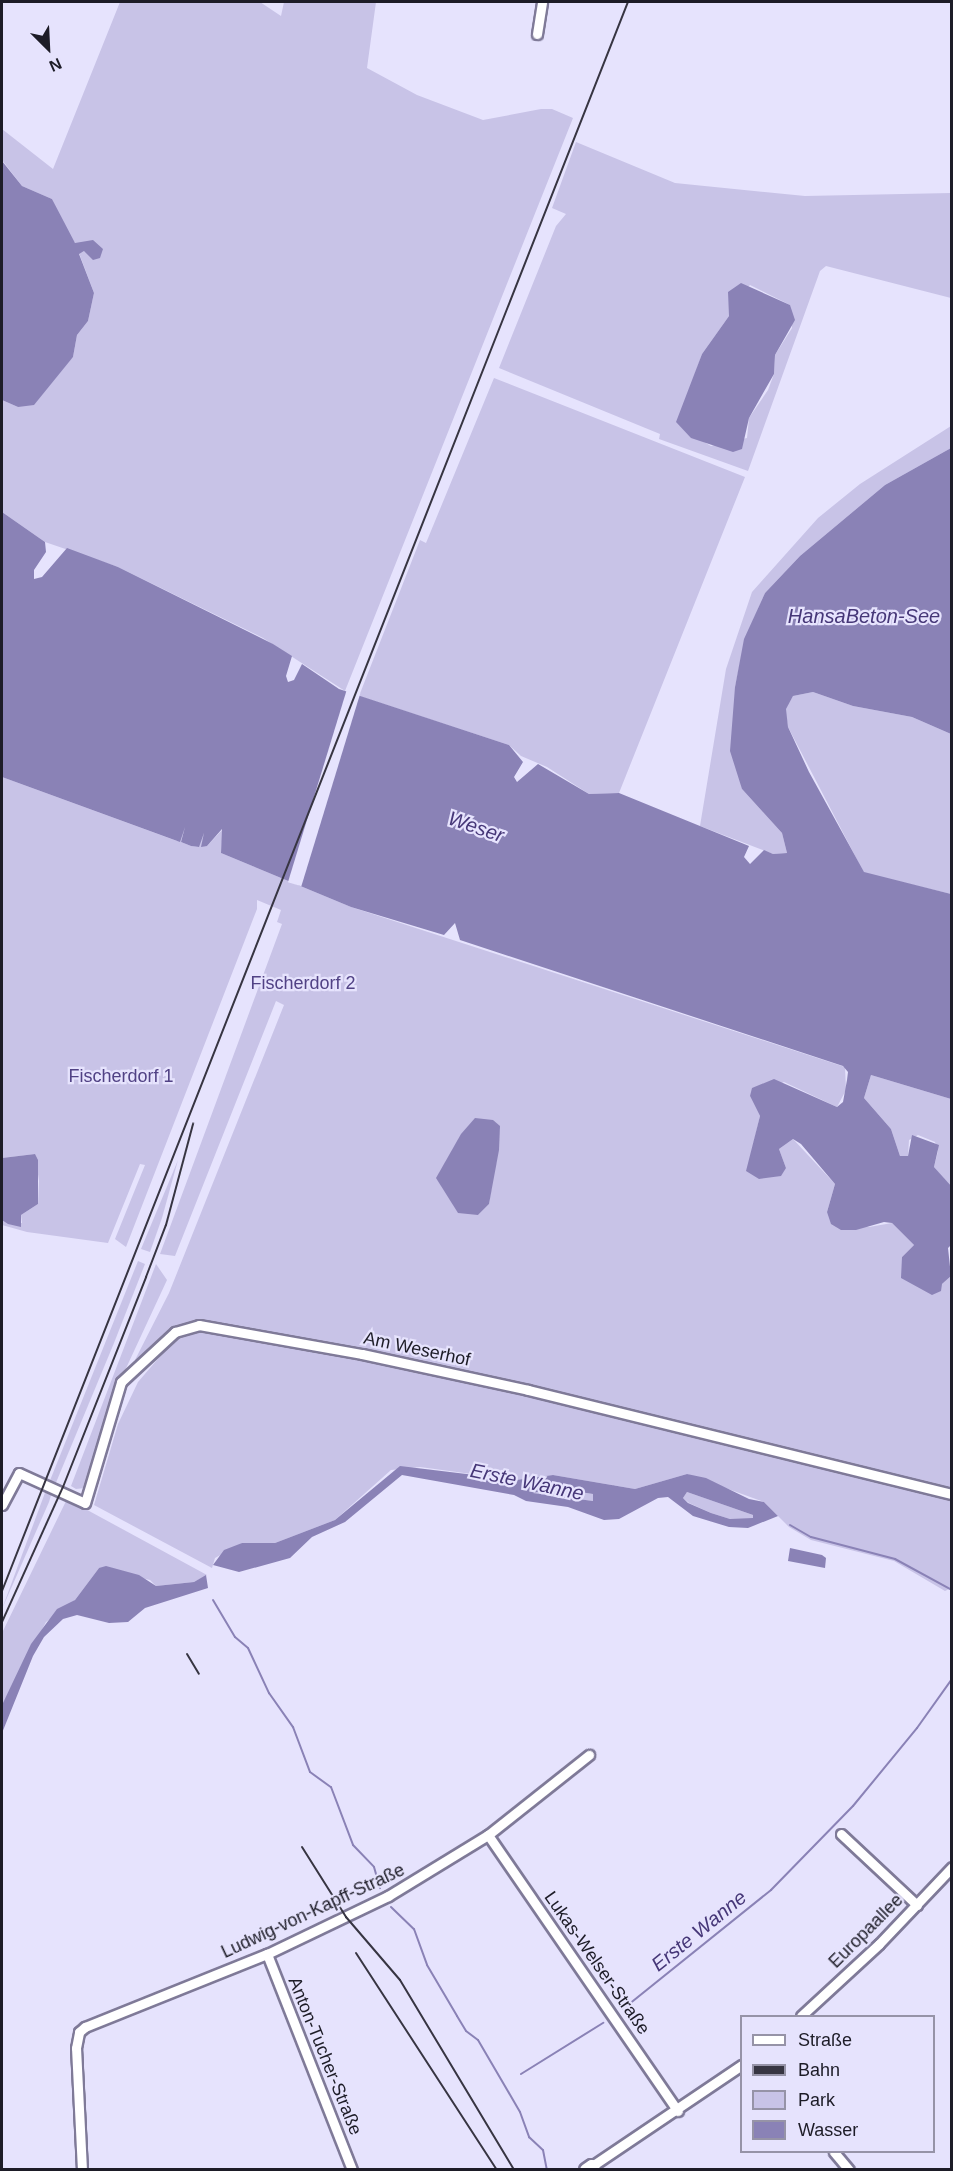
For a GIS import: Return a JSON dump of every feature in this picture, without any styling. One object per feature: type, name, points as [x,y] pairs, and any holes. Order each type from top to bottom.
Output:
[{"type":"street","points":[[537,34],[542,2]]},
{"type":"street","name":"Am Weserhof","points":[[2,1505],[19,1473],[85,1503],[121,1382],[175,1332],[199,1325],[517,1388],[951,1494]]},
{"type":"street","name":"Ludwig-von-Kapff-Straße","points":[[82,2169],[76,2048],[79,2032],[91,2023],[267,1954],[388,1896],[488,1835],[589,1755]]},
{"type":"street","points":[[841,1834],[917,1905]]},
{"type":"street","name":"Lukas-Welser-Straße","points":[[488,1835],[678,2111]]},
{"type":"street","name":"Europaallee","points":[[802,2015],[917,1905],[951,1867]]},
{"type":"street","name":"Anton-Tucher-Straße","points":[[267,1954],[352,2169]]},
{"type":"street","points":[[590,2168],[678,2111],[740,2066]]},
{"type":"street","points":[[836,2153],[849,2169]]},
{"type":"green space","points":[[120,2],[260,2],[281,16],[284,2],[376,2],[367,68],[417,95],[483,120],[541,109],[552,109],[573,118],[345,691],[263,638],[118,567],[45,542],[2,512],[2,400],[18,407],[73,357],[77,335],[88,321],[94,293],[79,253],[84,251],[71,239],[52,199],[22,186],[2,160],[2,129],[53,169]]},
{"type":"green space","points":[[576,142],[675,183],[805,196],[951,193],[951,298],[826,266],[820,271],[748,471],[659,439],[660,434],[499,368],[556,226],[566,214],[552,208]],"holes":[[[750,285],[790,305],[792,328],[775,355],[774,374],[768,390],[749,418],[747,438],[711,446],[699,439],[685,402],[702,354],[729,316],[729,306]]]},
{"type":"green space","points":[[494,378],[745,477],[619,793],[589,794],[547,767],[521,756],[509,745],[359,696],[420,540],[426,543]]},
{"type":"green space","points":[[951,426],[951,448],[885,485],[800,556],[765,593],[745,639],[735,687],[742,789],[782,833],[787,853],[773,854],[700,826],[726,669],[752,592],[818,518],[860,484]]},
{"type":"green space","points":[[813,692],[853,706],[912,717],[951,734],[951,894],[864,873],[788,727],[785,709],[793,696]]},
{"type":"green space","points":[[2,777],[177,841],[185,827],[181,842],[191,846],[198,847],[204,833],[207,846],[223,829],[221,853],[351,907],[845,1067],[846,1090],[837,1107],[784,1082],[750,1096],[760,1116],[747,1171],[786,1168],[779,1149],[793,1139],[835,1184],[827,1212],[869,1227],[892,1223],[914,1245],[902,1257],[942,1284],[951,1276],[951,1491],[530,1388],[191,1323],[140,1363],[135,1360],[169,1293],[284,1005],[276,1001],[175,1256],[160,1254],[282,924],[277,922],[281,910],[257,900],[257,909],[126,1247],[115,1239],[145,1165],[140,1164],[108,1243],[27,1232],[2,1225],[2,1220],[22,1223],[21,1215],[38,1204],[39,1181],[35,1154],[2,1158]],"holes":[[[500,1126],[489,1204],[478,1215]]]},
{"type":"green space","points":[[871,1075],[951,1099],[951,1187],[934,1167],[938,1151],[935,1142],[918,1135],[909,1140],[908,1156],[900,1156],[891,1129],[864,1098]]},
{"type":"green space","points":[[178,1160],[150,1252],[141,1249]]},
{"type":"green space","points":[[138,1261],[145,1264],[114,1343],[55,1485],[49,1483]]},
{"type":"green space","points":[[156,1264],[167,1280],[115,1392],[85,1488],[76,1489],[71,1486]]},
{"type":"green space","points":[[202,1330],[453,1378],[951,1499],[951,1588],[945,1591],[894,1561],[811,1540],[789,1527],[764,1502],[687,1474],[635,1489],[553,1475],[516,1480],[420,1467],[391,1470],[335,1520],[275,1543],[242,1543],[215,1558],[212,1568],[94,1505],[118,1424],[138,1382],[175,1339]]},
{"type":"green space","points":[[554,1488],[593,1494],[593,1501],[533,1493]]},
{"type":"green space","points":[[46,1490],[52,1492],[49,1502],[2,1609]]},
{"type":"green space","points":[[687,1492],[753,1515],[753,1519],[730,1519],[711,1513],[683,1498]]},
{"type":"green space","points":[[67,1499],[207,1575],[194,1582],[156,1586],[150,1580],[99,1568],[75,1600],[46,1622],[2,1705],[2,1633]]},
{"type":"water","points":[[2,161],[22,186],[52,199],[75,243],[93,240],[103,249],[100,258],[93,260],[84,251],[79,254],[94,293],[88,321],[77,335],[73,357],[34,405],[18,407],[2,400]]},
{"type":"water","points":[[741,283],[790,305],[795,320],[775,355],[774,374],[749,418],[742,449],[733,452],[691,438],[676,422],[702,354],[729,316],[728,292]]},
{"type":"water","points":[[951,448],[951,734],[912,717],[853,706],[813,692],[793,696],[786,709],[788,727],[809,772],[864,872],[951,894],[951,1099],[871,1075],[864,1098],[891,1129],[900,1156],[908,1156],[912,1135],[939,1145],[934,1167],[952,1187],[951,1245],[948,1248],[951,1276],[942,1284],[941,1291],[932,1295],[901,1278],[902,1257],[914,1245],[892,1223],[884,1222],[856,1230],[841,1230],[831,1224],[827,1212],[835,1184],[801,1144],[793,1139],[779,1149],[786,1168],[781,1176],[759,1179],[746,1171],[760,1116],[750,1096],[752,1088],[774,1079],[837,1107],[843,1102],[847,1080],[848,1072],[843,1066],[460,940],[455,923],[444,935],[351,907],[221,853],[222,829],[207,846],[201,847],[204,833],[199,847],[191,846],[181,842],[185,827],[180,842],[2,777],[2,512],[45,542],[46,552],[34,570],[34,579],[42,577],[67,548],[118,567],[273,644],[292,656],[286,676],[288,682],[294,680],[302,664],[339,689],[509,745],[523,762],[514,777],[517,782],[538,764],[589,794],[619,793],[749,846],[744,857],[750,864],[764,850],[773,854],[787,853],[782,833],[742,789],[730,751],[735,687],[744,639],[765,593],[800,556],[885,485]]},
{"type":"water","points":[[475,1118],[493,1120],[500,1126],[499,1150],[489,1204],[478,1215],[458,1213],[436,1178],[461,1134]]},
{"type":"water","points":[[35,1154],[38,1160],[38,1204],[21,1215],[21,1227],[8,1224],[2,1220],[2,1158]]},
{"type":"water","points":[[400,1466],[516,1480],[553,1475],[635,1489],[687,1474],[706,1478],[749,1499],[764,1502],[778,1516],[748,1528],[729,1527],[693,1516],[668,1497],[658,1498],[619,1519],[604,1520],[568,1507],[526,1501],[514,1495],[402,1475],[345,1522],[312,1537],[290,1558],[239,1572],[213,1565],[224,1550],[242,1543],[275,1543],[335,1520]],"holes":[[[554,1488],[593,1494],[593,1501],[533,1493]],[[687,1492],[753,1515],[753,1518],[730,1519],[711,1513],[688,1503],[683,1498]]]},
{"type":"water","points":[[790,1548],[822,1555],[826,1558],[825,1568],[788,1561]]},
{"type":"water","points":[[106,1566],[139,1575],[156,1586],[194,1582],[206,1575],[208,1588],[145,1608],[128,1622],[109,1623],[77,1615],[63,1619],[44,1637],[33,1656],[2,1733],[2,1705],[31,1644],[57,1609],[75,1600],[99,1568]]},
{"type":"pier","points":[[347,689],[360,693],[301,886],[288,882]]},
{"type":"waterway","name":"Erste Wanne","points":[[790,1525],[811,1537],[895,1559],[952,1590]]},
{"type":"waterway","points":[[213,1600],[235,1637],[248,1648],[269,1693],[293,1727],[310,1772],[331,1787],[353,1845],[374,1867],[380,1888]]},
{"type":"waterway","name":"Erste Wanne","points":[[623,2009],[771,1890],[853,1806],[917,1728],[952,1679]]},
{"type":"waterway","points":[[391,1907],[414,1929],[427,1965],[466,2031],[478,2040],[520,2112],[529,2137],[543,2150],[547,2170]]},
{"type":"waterway","name":"Erste Wanne","points":[[521,2074],[603,2023]]},
{"type":"railway","points":[[2,1591],[628,2]]},
{"type":"railway","points":[[2,1622],[63,1487],[166,1225],[193,1124]]},
{"type":"railway","points":[[187,1654],[199,1674]]},
{"type":"railway","points":[[302,1847],[346,1917],[400,1980],[514,2170]]},
{"type":"railway","points":[[356,1953],[497,2170]]},
{"type":"water label","name":"HansaBeton-See","points":[[864,616]]},
{"type":"water label","name":"Weser","points":[[476,827]]},
{"type":"park label","name":"Fischerdorf 2","points":[[303,983]]},
{"type":"park label","name":"Fischerdorf 1","points":[[121,1076]]}]
